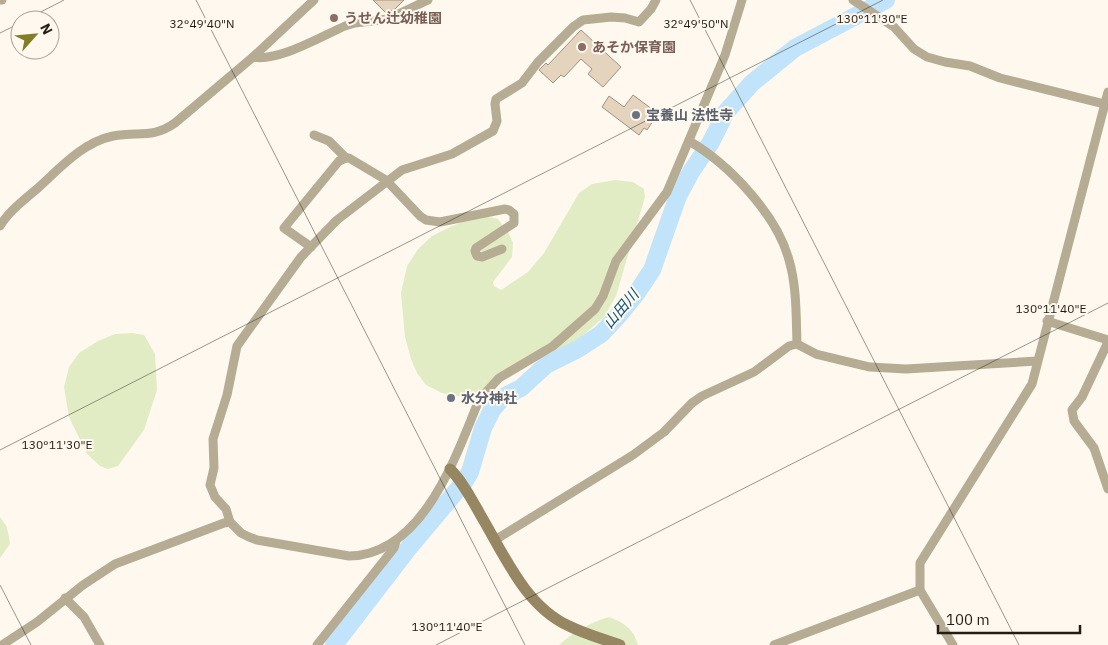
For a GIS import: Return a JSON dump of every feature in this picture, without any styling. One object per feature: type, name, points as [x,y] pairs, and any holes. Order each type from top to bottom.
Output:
[{"type":"street","points":[[0,226],[11,212],[84,148],[112,136],[154,134],[176,124],[314,0]]},
{"type":"street","points":[[252,56],[262,58],[281,54],[345,26],[388,19],[428,0]]},
{"type":"street","points":[[656,0],[651,10],[639,22],[611,17],[583,20],[573,27],[538,62],[522,83],[496,99],[497,121],[493,131],[452,154],[402,170],[386,180],[338,220],[302,257],[237,346],[227,395],[213,439],[214,468],[210,485],[215,497],[226,509],[230,522],[242,533],[257,540],[349,556],[370,554],[396,541],[424,510],[453,472],[479,400],[487,390],[499,378],[553,346],[595,309],[604,296],[616,261],[667,192],[692,143],[742,0]]},
{"type":"street","points":[[856,2],[894,27],[914,49],[927,57],[970,66],[1000,78],[1106,105]]},
{"type":"street","points":[[953,645],[920,590],[920,563],[1032,384],[1108,92]]},
{"type":"street","points":[[314,135],[329,141],[346,158],[386,180],[420,216],[433,222],[505,209],[512,212],[515,217],[514,223],[476,248],[475,251],[477,256],[482,257],[502,249]]},
{"type":"street","points":[[692,143],[711,157],[744,187],[760,205],[775,228],[789,258],[794,282],[797,344]]},
{"type":"street","points":[[311,247],[284,228],[339,161],[346,158]]},
{"type":"street","points":[[1048,321],[1108,341],[1082,397],[1072,410],[1074,421],[1094,448],[1108,488]]},
{"type":"street","points":[[495,540],[633,455],[664,432],[692,403],[702,396],[754,372],[789,346],[797,344],[816,354],[870,367],[906,369],[1037,361]]},
{"type":"street","points":[[453,472],[470,497],[519,581],[532,597],[548,612],[568,626],[620,645]]},
{"type":"street","points":[[2,645],[37,622],[64,598],[116,564],[230,522]]},
{"type":"street","points":[[317,645],[394,548],[396,541]]},
{"type":"street","points":[[774,645],[920,590]]},
{"type":"street","points":[[64,598],[84,617],[100,645]]},
{"type":"green space","points":[[615,180],[633,182],[644,189],[645,197],[616,296],[604,317],[580,338],[478,392],[462,397],[442,393],[426,385],[417,373],[405,337],[401,293],[407,266],[418,249],[432,236],[480,215],[498,219],[508,232],[513,243],[512,257],[493,282],[494,286],[501,290],[528,272],[544,253],[579,193],[592,184]]},
{"type":"green space","points":[[132,333],[144,335],[155,354],[157,390],[144,430],[118,466],[108,469],[100,466],[87,454],[69,417],[64,387],[69,367],[79,353],[98,341],[115,334]]},
{"type":"green space","points":[[0,517],[7,527],[10,544],[0,558]]},
{"type":"green space","points":[[609,617],[631,630],[638,645],[559,645],[582,628]]},
{"type":"building","points":[[373,0],[404,0],[395,9],[386,13]]},
{"type":"building","points":[[581,30],[621,67],[603,87],[588,74],[592,69],[581,59],[564,77],[561,75],[553,83],[539,70],[546,63],[548,65]]},
{"type":"building","name":"宝養山 法性寺","points":[[633,95],[656,112],[650,119],[653,121],[647,130],[644,128],[639,135],[602,107],[609,96],[624,107]]},
{"type":"waterway","name":"山田川","points":[[334,645],[407,550],[464,482],[470,472],[483,428],[492,410],[503,397],[521,388],[546,365],[578,349],[601,334],[636,294],[652,270],[678,196],[711,142],[726,112],[752,83],[795,48],[886,0]]},
{"type":"place","name":"うせん辻幼稚園","points":[[334,18]]},
{"type":"place","name":"あそか保育園","points":[[582,47]]},
{"type":"place","name":"宝養山 法性寺","points":[[636,115]]},
{"type":"place","name":"水分神社","points":[[451,398]]}]
